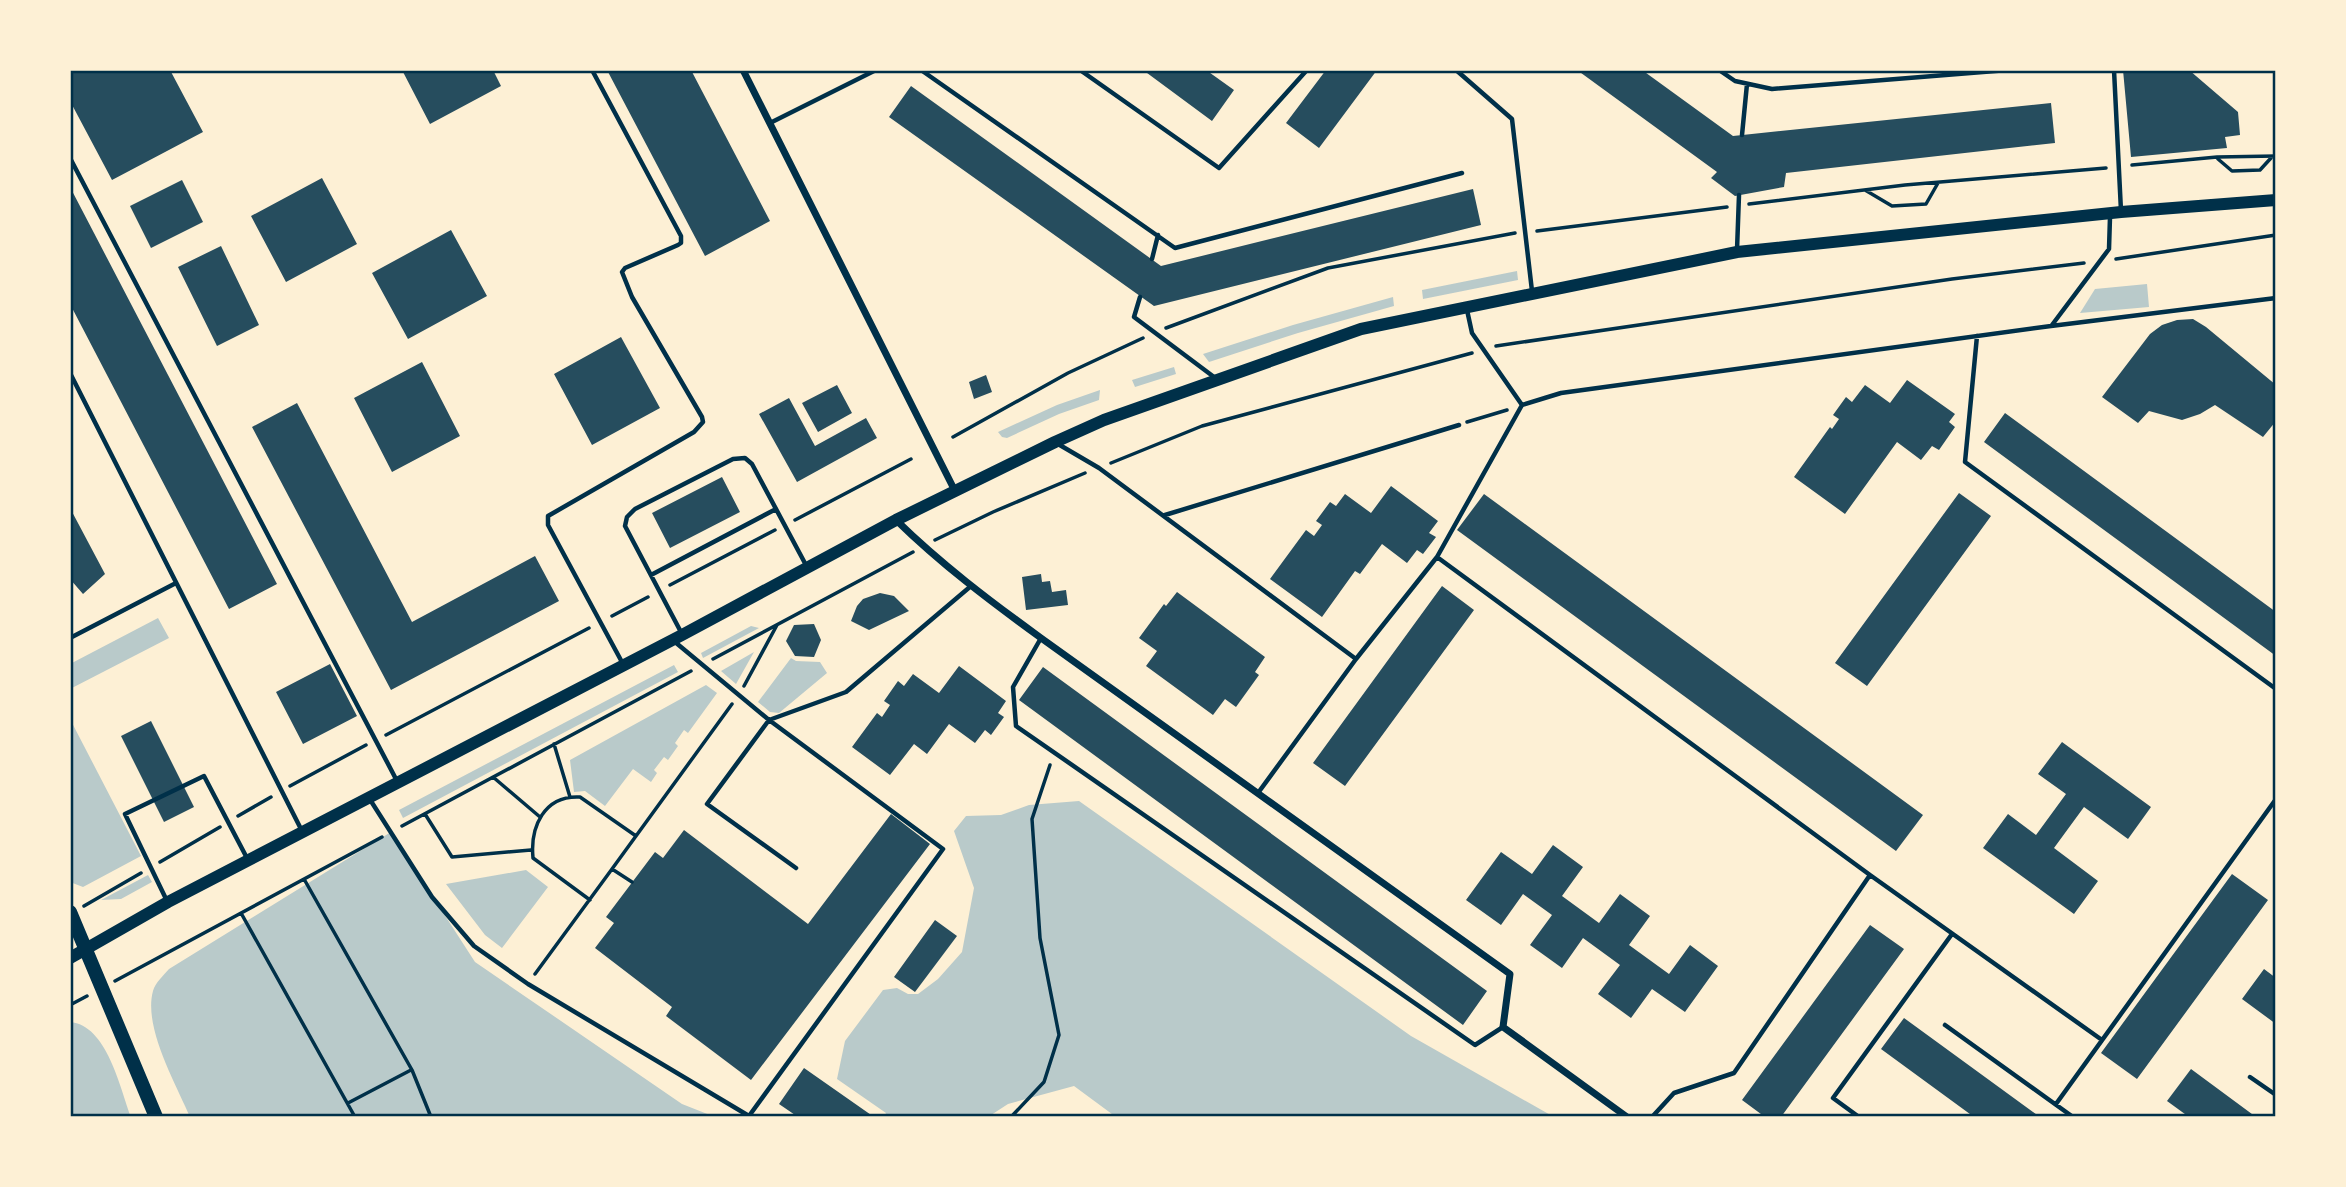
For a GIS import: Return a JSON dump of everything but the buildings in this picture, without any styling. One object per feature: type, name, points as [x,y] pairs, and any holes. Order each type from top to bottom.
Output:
[{"type":"main road","points":[[70,958],[168,902],[896,520],[1055,442],[1104,420],[1361,329],[1737,252],[2116,213],[2276,200]]},
{"type":"main road","points":[[70,913],[156,1117]]},
{"type":"street","points":[[743,70],[955,491]]},
{"type":"street","points":[[896,520],[923,547],[1041,638],[1510,974],[1503,1027],[1628,1117]]},
{"type":"lane","points":[[592,70],[681,236],[681,243],[678,245],[625,268],[622,272],[632,297],[702,417],[702,422],[694,432],[548,516],[548,525],[623,665]]},
{"type":"lane","points":[[770,123],[876,70]]},
{"type":"lane","points":[[921,70],[1175,248],[1462,173]]},
{"type":"lane","points":[[1080,70],[1219,168],[1307,70]]},
{"type":"lane","points":[[1456,70],[1511,120],[1532,294]]},
{"type":"lane","points":[[1719,70],[1735,81],[1772,89],[2008,70]]},
{"type":"lane","points":[[2051,326],[2109,249],[2116,213],[2114,70]]},
{"type":"lane","points":[[1742,135],[1747,84]]},
{"type":"lane","points":[[70,158],[398,782]]},
{"type":"lane","points":[[1737,252],[1739,195]]},
{"type":"lane","points":[[1152,259],[1158,236]]},
{"type":"lane","points":[[1140,297],[1134,317],[1217,380]]},
{"type":"lane","points":[[1258,793],[1356,659],[1437,557],[1522,405],[1562,393],[2276,298]]},
{"type":"lane","points":[[1466,307],[1472,333],[1522,405]]},
{"type":"lane","points":[[1977,336],[1965,462],[2276,689]]},
{"type":"lane","points":[[70,373],[303,832]]},
{"type":"lane","points":[[1164,516],[1459,425]]},
{"type":"lane","points":[[1055,442],[1099,468],[1356,659]]},
{"type":"lane","points":[[369,797],[432,897],[474,946],[528,984],[749,1116],[943,849],[769,720],[703,664],[677,637],[651,575],[625,526],[627,517],[635,509],[733,459],[745,458],[752,464],[807,568]]},
{"type":"lane","points":[[651,575],[776,509]]},
{"type":"lane","points":[[1437,557],[1870,876],[2102,1040]]},
{"type":"lane","points":[[70,638],[176,583]]},
{"type":"lane","points":[[796,868],[708,804],[769,720],[846,692],[971,586]]},
{"type":"lane","points":[[1041,638],[1013,687],[1016,726],[1475,1045],[1503,1027]]},
{"type":"lane","points":[[168,902],[125,814],[204,776],[248,861]]},
{"type":"lane","points":[[2056,1104],[2276,799]]},
{"type":"lane","points":[[1652,1117],[1674,1093],[1734,1073],[1870,876]]},
{"type":"lane","points":[[1859,1117],[1833,1098],[1952,934]]},
{"type":"lane","points":[[1945,1025],[2073,1117]]},
{"type":"lane","points":[[2250,1077],[2276,1095]]},
{"type":"path","points":[[2217,157],[2232,171],[2260,170],[2274,157]]},
{"type":"path","points":[[953,437],[1068,373],[1155,332],[1328,268],[1525,232],[1865,190],[2217,157],[2274,157]]},
{"type":"path","points":[[1865,190],[1892,206],[1926,204],[1938,183]]},
{"type":"path","points":[[70,1005],[923,547],[993,512],[1202,426],[1497,346],[2274,234]]},
{"type":"path","points":[[1459,425],[1522,405]]},
{"type":"path","points":[[528,984],[739,695],[778,623]]},
{"type":"path","points":[[554,744],[570,797]]},
{"type":"path","points":[[1011,1117],[1044,1082],[1059,1035],[1040,938],[1032,819],[1054,753]]},
{"type":"path","points":[[493,777],[540,817]]},
{"type":"path","points":[[70,913],[303,779]]},
{"type":"path","points":[[590,900],[533,859],[532,832],[540,817],[554,803],[570,797],[580,797],[636,836]]},
{"type":"path","points":[[425,814],[453,857],[532,850]]},
{"type":"path","points":[[612,869],[632,882]]},
{"type":"path","points":[[303,879],[412,1070],[431,1117]]},
{"type":"path","points":[[241,913],[355,1117]]},
{"type":"path","points":[[348,1103],[412,1070]]},
{"type":"shaded area","points":[[1517,271],[1518,280],[1423,299],[1422,290]]},
{"type":"shaded area","points":[[2147,284],[2149,307],[2080,313],[2095,289]]},
{"type":"shaded area","points":[[1393,297],[1394,306],[1209,362],[1203,354],[1293,325]]},
{"type":"shaded area","points":[[1174,367],[1176,374],[1135,387],[1132,380]]},
{"type":"shaded area","points":[[1100,390],[1099,400],[1059,414],[1007,438],[998,432],[1057,405]]},
{"type":"shaded area","points":[[158,618],[169,638],[70,689],[70,664]]},
{"type":"shaded area","points":[[751,626],[759,628],[703,658],[701,653]]},
{"type":"shaded area","points":[[754,652],[736,684],[721,671]]},
{"type":"shaded area","points":[[791,658],[796,661],[820,662],[827,673],[779,713],[770,712],[758,702]]},
{"type":"shaded area","points":[[674,665],[678,672],[403,818],[399,810]]},
{"type":"shaded area","points":[[706,685],[717,693],[688,733],[684,730],[675,743],[678,746],[668,760],[664,757],[654,770],[657,773],[651,782],[633,769],[605,806],[585,791],[574,792],[570,760]]},
{"type":"shaded area","points":[[70,719],[141,856],[83,887],[70,882]]},
{"type":"shaded area","points":[[1079,801],[1411,1036],[1554,1117],[1116,1117],[1074,1086],[1008,1104],[988,1117],[884,1117],[886,1113],[837,1079],[845,1041],[883,990],[897,988],[908,994],[918,994],[938,979],[962,952],[974,888],[954,831],[966,816],[1001,815],[1029,805]]},
{"type":"shaded area","points":[[391,832],[475,962],[682,1104],[715,1117],[190,1117],[157,1038],[151,1005],[153,991],[158,982],[169,969]]},
{"type":"shaded area","points":[[526,870],[548,887],[502,948],[485,935],[446,884]]},
{"type":"shaded area","points":[[148,875],[152,882],[121,899],[101,900]]},
{"type":"shaded area","points":[[70,1022],[83,1026],[94,1034],[103,1046],[117,1075],[131,1117],[70,1117]]}]
